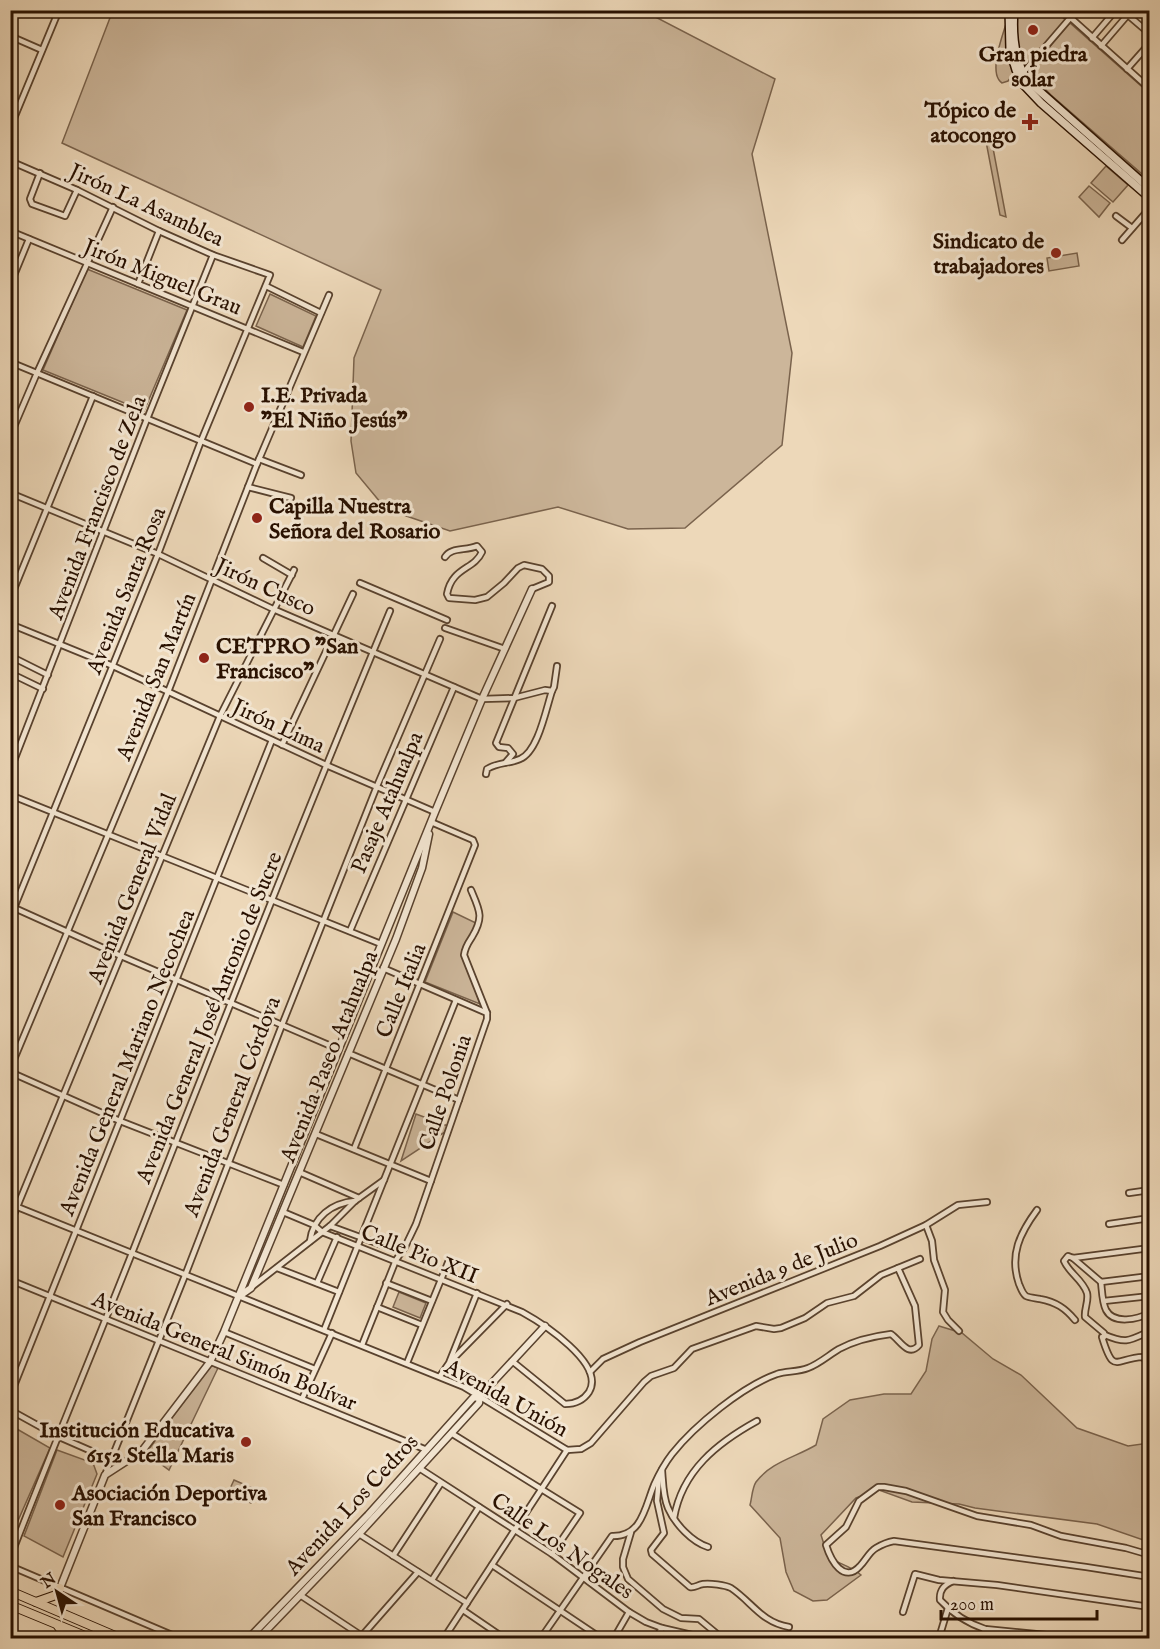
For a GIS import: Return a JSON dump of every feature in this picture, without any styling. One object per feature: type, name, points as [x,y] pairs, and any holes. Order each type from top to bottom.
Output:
[{"type":"main road","points":[[1009,10],[1008,39],[1012,61],[1041,103],[1149,198]]},
{"type":"main road","points":[[1014,10],[1014,46],[1021,75],[1149,189]]},
{"type":"main road","points":[[36,1602],[56,1595],[60,1588]]},
{"type":"main road","points":[[10,1591],[120,1638]]},
{"type":"main road","points":[[13,1607],[90,1638]]},
{"type":"main road","points":[[57,1625],[67,1638]]},
{"type":"street","points":[[10,128],[59,10]]},
{"type":"street","points":[[1062,10],[1149,88]]},
{"type":"street","points":[[1021,75],[1077,10]]},
{"type":"street","points":[[1092,38],[1116,10]]},
{"type":"street","points":[[1122,10],[1130,13],[1149,34]]},
{"type":"street","points":[[1101,46],[1130,13]]},
{"type":"street","points":[[10,36],[42,50]]},
{"type":"street","points":[[1127,69],[1149,43]]},
{"type":"street","name":"Jirón La Asamblea","points":[[10,161],[77,190],[213,255],[270,275]]},
{"type":"street","points":[[40,173],[30,199],[32,204],[65,216],[77,190]]},
{"type":"street","points":[[10,436],[113,207]]},
{"type":"street","points":[[1122,240],[1149,208]]},
{"type":"street","points":[[1116,216],[1132,228]]},
{"type":"street","name":"Jirón Miguel Grau","points":[[10,231],[303,352]]},
{"type":"street","points":[[138,284],[159,231]]},
{"type":"street","points":[[10,285],[29,239]]},
{"type":"street","name":"Avenida Francisco de Zela","points":[[10,771],[213,255]]},
{"type":"street","name":"Avenida Santa Rosa","points":[[10,918],[270,275]]},
{"type":"street","points":[[266,286],[321,313]]},
{"type":"street","name":"Avenida San Martín","points":[[10,1071],[168,692],[303,352],[329,295]]},
{"type":"street","points":[[10,362],[201,441],[301,475]]},
{"type":"street","points":[[10,599],[93,396]]},
{"type":"street","points":[[248,487],[291,498]]},
{"type":"street","name":"Jirón Cusco","points":[[10,493],[158,554],[273,609],[482,699],[514,698],[545,690],[552,691]]},
{"type":"street","points":[[445,557],[446,553],[452,550],[471,549],[477,546],[482,552],[450,582],[447,594],[449,598],[475,600],[487,597],[524,565],[542,569],[549,576],[549,582],[532,589]]},
{"type":"street","name":"Avenida General Vidal","points":[[10,1224],[220,716],[293,572],[263,558]]},
{"type":"street","points":[[360,583],[447,620]]},
{"type":"street","name":"Avenida Paseo Atahualpa","points":[[105,1475],[142,1451],[210,1362],[240,1295],[482,699],[532,589]]},
{"type":"street","points":[[282,745],[353,594]]},
{"type":"street","points":[[506,762],[513,754],[508,748],[499,747],[496,743],[552,606]]},
{"type":"street","name":"Avenida General José Antonio de Sucre","points":[[10,1558],[230,1003],[390,611]]},
{"type":"street","name":"Jirón Lima","points":[[11,625],[113,666],[326,765],[435,812]]},
{"type":"street","points":[[445,628],[505,649]]},
{"type":"street","name":"Avenida General Córdova","points":[[60,1588],[377,786],[440,639]]},
{"type":"street","points":[[10,656],[48,675]]},
{"type":"street","points":[[486,774],[488,769],[497,763],[520,759],[536,740],[554,687],[557,666]]},
{"type":"street","points":[[10,673],[43,689]]},
{"type":"street","name":"Pasaje Atahualpa","points":[[350,931],[453,687]]},
{"type":"street","name":"Avenida General Mariano Necochea","points":[[10,1396],[272,740]]},
{"type":"street","points":[[10,795],[381,944]]},
{"type":"street","name":"Avenida Paseo Atahualpa","points":[[251,1288],[423,868],[431,822]]},
{"type":"street","name":"Calle Italia","points":[[354,1149],[475,842],[431,822]]},
{"type":"street","points":[[471,890],[481,915],[480,922],[464,955],[487,1013]]},
{"type":"street","points":[[13,907],[175,980],[338,1049]]},
{"type":"street","points":[[383,968],[487,1013]]},
{"type":"street","points":[[324,1330],[456,1000]]},
{"type":"street","name":"Calle Polonia","points":[[362,1345],[396,1260],[411,1237],[487,1013]]},
{"type":"street","points":[[347,1053],[459,1100]]},
{"type":"street","points":[[10,1071],[120,1121],[284,1185]]},
{"type":"street","points":[[315,1134],[431,1181]]},
{"type":"street","points":[[299,1172],[357,1199]]},
{"type":"street","points":[[240,1295],[310,1242],[357,1199],[384,1180]]},
{"type":"street","points":[[1129,1193],[1149,1190]]},
{"type":"street","points":[[310,1242],[314,1225],[325,1213],[344,1202],[357,1199]]},
{"type":"street","name":"Avenida 9 de Julio","points":[[590,1372],[599,1362],[631,1346],[880,1246],[926,1225],[958,1205],[987,1202]]},
{"type":"street","name":"Avenida Unión","points":[[10,1204],[440,1376],[480,1396],[567,1450],[581,1449],[591,1443],[644,1382],[651,1376],[674,1368],[692,1349],[756,1326],[781,1328],[805,1318],[827,1303],[854,1296],[874,1280],[920,1259]]},
{"type":"street","points":[[1037,1210],[1023,1229],[1015,1252],[1015,1266],[1022,1292],[1027,1296],[1059,1304],[1075,1320]]},
{"type":"street","name":"Calle Pio XII","points":[[283,1212],[314,1225],[322,1232],[507,1305],[545,1326],[586,1363],[590,1372]]},
{"type":"street","points":[[1109,1224],[1149,1218]]},
{"type":"street","points":[[926,1225],[932,1240],[934,1260],[945,1290],[943,1312],[959,1331]]},
{"type":"street","name":"Calle Pio XII","points":[[330,1226],[401,1252]]},
{"type":"street","points":[[317,1283],[337,1237]]},
{"type":"street","points":[[1149,1248],[1073,1258],[1068,1256],[1064,1261],[1087,1293],[1085,1317],[1105,1335],[1123,1342],[1149,1331]]},
{"type":"street","points":[[1073,1258],[1101,1282],[1105,1309],[1110,1315],[1128,1321],[1149,1313]]},
{"type":"street","points":[[406,1363],[449,1260]]},
{"type":"street","points":[[277,1268],[339,1292]]},
{"type":"street","points":[[722,1638],[699,1619],[681,1618],[663,1609],[628,1579],[623,1567],[623,1559],[631,1532],[644,1514],[661,1472],[678,1447],[718,1409],[777,1374],[810,1368],[841,1348],[885,1335],[894,1335],[907,1349],[912,1351],[916,1349],[919,1345],[915,1306],[898,1268]]},
{"type":"street","points":[[1101,1282],[1149,1276]]},
{"type":"street","name":"Avenida General Simón Bolívar","points":[[10,1280],[427,1450]]},
{"type":"street","points":[[386,1283],[432,1301]]},
{"type":"street","points":[[449,1363],[477,1293]]},
{"type":"street","points":[[1104,1301],[1149,1296]]},
{"type":"street","points":[[440,1376],[449,1363],[507,1305]]},
{"type":"street","points":[[377,1308],[422,1325]]},
{"type":"street","name":"Avenida Los Cedros","points":[[249,1638],[368,1515],[473,1398],[480,1396],[545,1326]]},
{"type":"street","points":[[224,1332],[315,1369]]},
{"type":"street","points":[[302,1399],[332,1333]]},
{"type":"street","points":[[1105,1335],[1102,1337],[1106,1351],[1112,1360],[1117,1363],[1139,1356],[1146,1359],[1149,1365]]},
{"type":"street","points":[[512,1361],[565,1404],[580,1401],[586,1397],[591,1389],[590,1372]]},
{"type":"street","name":"Avenida Los Cedros","points":[[259,1638],[359,1534],[479,1403],[480,1396]]},
{"type":"street","points":[[10,1410],[57,1436],[121,1464]]},
{"type":"street","points":[[674,1518],[679,1495],[707,1456],[728,1438],[757,1421]]},
{"type":"street","points":[[451,1433],[580,1513],[552,1554]]},
{"type":"street","points":[[444,1638],[567,1450]]},
{"type":"street","name":"Calle Los Nogales","points":[[419,1468],[552,1554],[629,1612],[662,1628],[705,1638]]},
{"type":"street","points":[[661,1472],[666,1501],[674,1518],[695,1541],[708,1547]]},
{"type":"street","points":[[661,1472],[657,1501],[664,1533],[651,1550],[652,1554],[690,1587],[707,1584],[729,1587],[757,1612],[789,1627]]},
{"type":"street","points":[[393,1556],[441,1483]]},
{"type":"street","points":[[1149,1555],[1126,1548],[1061,1536],[1031,1525],[977,1516],[906,1491],[884,1486],[878,1487],[859,1501],[846,1527],[826,1545],[838,1568],[848,1574],[860,1567],[874,1548],[894,1541],[1149,1577]]},
{"type":"street","points":[[432,1580],[479,1507]]},
{"type":"street","points":[[541,1638],[612,1536],[631,1532]]},
{"type":"street","points":[[359,1534],[467,1603]]},
{"type":"street","points":[[492,1565],[601,1638]]},
{"type":"street","points":[[10,1566],[179,1638]]},
{"type":"street","points":[[300,1595],[362,1638],[418,1572]]},
{"type":"street","points":[[903,1612],[915,1574],[1149,1607]]},
{"type":"street","points":[[953,1581],[947,1584],[940,1593],[940,1600],[972,1625],[985,1629],[1077,1638]]},
{"type":"street","points":[[939,1638],[948,1608]]},
{"type":"street","points":[[463,1610],[504,1638]]},
{"type":"street","points":[[614,1638],[629,1612]]},
{"type":"street","points":[[656,1638],[662,1628]]},
{"type":"street","points":[[983,1638],[985,1629]]},
{"type":"street","points":[[1017,1638],[1018,1632]]},
{"type":"street","points":[[10,1635],[20,1638]]},
{"type":"shaded area","points":[[113,10],[644,11],[775,79],[752,154],[792,353],[782,445],[685,528],[628,529],[558,507],[450,531],[386,509],[356,473],[351,441],[354,358],[381,290],[62,143]]},
{"type":"shaded area","points":[[1019,10],[1055,11],[1067,21],[1028,63],[1021,60],[1017,28]]},
{"type":"shaded area","points":[[1070,23],[1149,93],[1149,180],[1034,78],[1035,64]]},
{"type":"shaded area","points":[[1006,24],[1014,73],[1008,81],[1002,83],[996,72],[996,64]]},
{"type":"shaded area","points":[[984,131],[990,132],[1006,217],[1000,215]]},
{"type":"shaded area","points":[[1106,166],[1128,185],[1113,202],[1091,183]]},
{"type":"shaded area","points":[[1089,186],[1110,203],[1099,217],[1079,197]]},
{"type":"shaded area","points":[[1077,253],[1079,266],[1049,271],[1047,258]]},
{"type":"shaded area","points":[[87,269],[187,310],[144,411],[43,370]]},
{"type":"shaded area","points":[[270,294],[316,316],[303,347],[256,326]]},
{"type":"shaded area","points":[[453,912],[478,924],[462,950],[480,1004],[425,982]]},
{"type":"shaded area","points":[[416,1114],[448,1126],[445,1132],[401,1161]]},
{"type":"shaded area","points":[[399,1292],[426,1303],[420,1318],[393,1307]]},
{"type":"shaded area","points":[[939,1326],[962,1333],[993,1359],[1021,1375],[1077,1428],[1128,1446],[1149,1443],[1149,1542],[1097,1524],[959,1504],[912,1502],[879,1490],[856,1498],[821,1535],[828,1557],[861,1575],[827,1600],[813,1601],[794,1591],[786,1572],[780,1538],[750,1505],[755,1484],[769,1469],[816,1445],[823,1419],[850,1400],[884,1394],[911,1394],[926,1371],[932,1339]]},
{"type":"shaded area","points":[[211,1365],[218,1368],[169,1470],[146,1453]]},
{"type":"shaded area","name":"Asociación Deportiva San Francisco","points":[[10,1425],[50,1448],[13,1532],[10,1530]]},
{"type":"shaded area","name":"Asociación Deportiva San Francisco","points":[[57,1450],[93,1463],[97,1474],[63,1557],[24,1536]]},
{"type":"shaded area","points":[[234,1480],[257,1490],[251,1503],[228,1493]]},
{"type":"place","name":"Gran piedra solar","points":[[1033,30]]},
{"type":"place","name":"Tópico de atocongo","points":[[1030,122]]},
{"type":"place","name":"Sindicato de trabajadores","points":[[1056,253]]},
{"type":"place","name":"I.E. Privada \"El Niño Jesús\"","points":[[249,407]]},
{"type":"place","name":"Capilla Nuestra Señora del Rosario","points":[[257,518]]},
{"type":"place","name":"CETPRO \"San Francisco\"","points":[[204,658]]},
{"type":"place","name":"Institución Educativa 6152 Stella Maris","points":[[246,1442]]},
{"type":"place","name":"Asociación Deportiva San Francisco","points":[[60,1505]]}]
